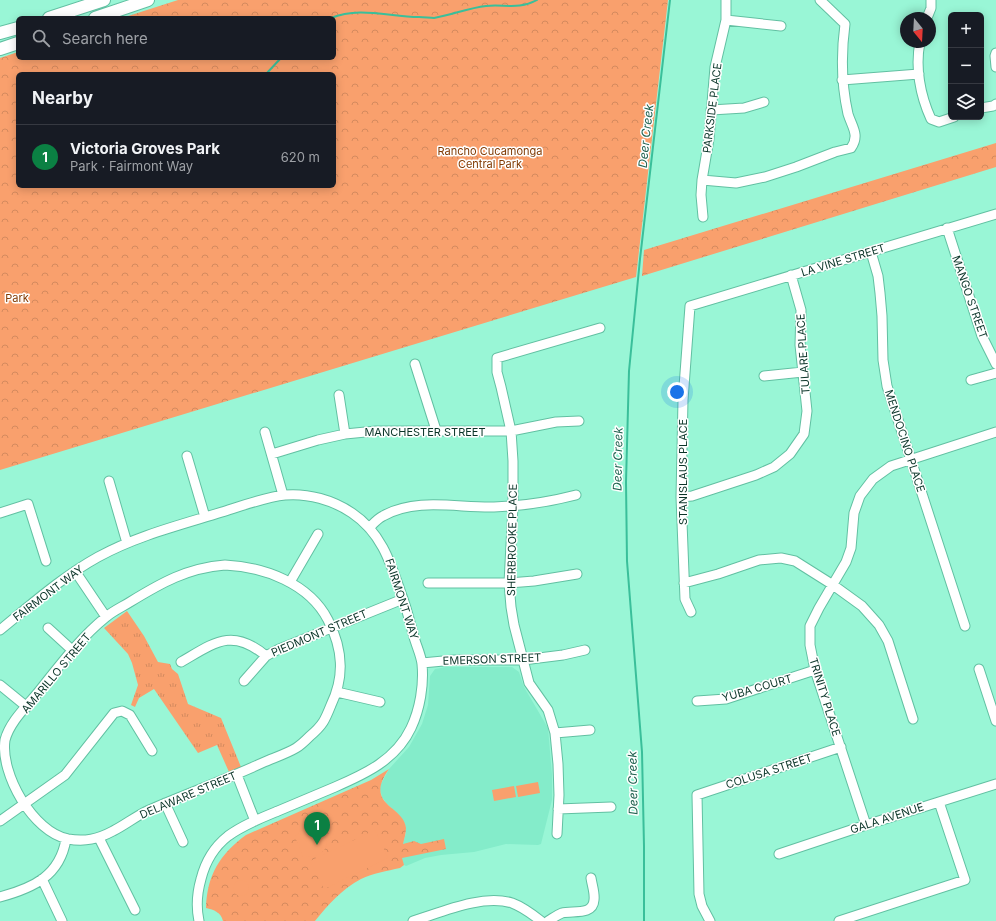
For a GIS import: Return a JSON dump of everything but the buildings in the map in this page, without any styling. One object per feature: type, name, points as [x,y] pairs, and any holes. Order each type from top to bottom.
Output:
[{"type":"main road","points":[[55,16],[104,0]]},
{"type":"main road","points":[[101,16],[148,0]]},
{"type":"main road","points":[[0,33],[16,29]]},
{"type":"main road","points":[[0,49],[16,45]]},
{"type":"street","name":"PARKSIDE PLACE","points":[[703,217],[702,180],[709,139],[715,67],[726,20],[726,0]]},
{"type":"street","points":[[702,180],[736,183],[765,177],[835,152],[851,148],[856,142],[856,136],[849,114],[842,80],[845,24],[820,0]]},
{"type":"street","points":[[929,12],[931,0]]},
{"type":"street","points":[[726,20],[781,26]]},
{"type":"street","points":[[919,48],[919,74],[924,104],[931,119],[939,122],[948,119]]},
{"type":"street","points":[[996,53],[996,67]]},
{"type":"street","points":[[842,80],[919,74]]},
{"type":"street","points":[[711,110],[744,108],[764,102]]},
{"type":"street","points":[[984,108],[996,104]]},
{"type":"street","name":"LA VINE STREET","points":[[690,306],[996,214]]},
{"type":"street","name":"MANGO STREET","points":[[947,228],[982,336],[996,364]]},
{"type":"street","name":"MENDOCINO PLACE","points":[[870,252],[878,276],[882,316],[882,360],[887,386],[965,626]]},
{"type":"street","name":"TULARE PLACE","points":[[681,496],[700,494],[756,475],[774,467],[790,454],[804,434],[807,411],[800,345],[801,310],[792,275]]},
{"type":"street","name":"STANISLAUS PLACE","points":[[690,306],[683,400],[681,496],[685,599],[691,612]]},
{"type":"street","name":"SHERBROOKE PLACE","points":[[557,834],[558,764],[555,732],[548,710],[529,683],[514,625],[509,583],[513,506],[511,431],[497,372],[496,358],[600,328]]},
{"type":"street","points":[[415,364],[436,430]]},
{"type":"street","points":[[764,376],[803,372]]},
{"type":"street","points":[[971,380],[996,373]]},
{"type":"street","points":[[339,395],[345,434]]},
{"type":"street","name":"MANCHESTER STREET","points":[[272,454],[318,440],[345,434],[376,431],[511,431],[556,422],[579,420]]},
{"type":"street","points":[[265,432],[283,495]]},
{"type":"street","name":"TRINITY PLACE","points":[[866,825],[815,670],[810,645],[810,626],[846,562],[852,548],[854,513],[860,496],[873,479],[891,466],[996,432]]},
{"type":"street","points":[[187,456],[204,517]]},
{"type":"street","points":[[109,481],[127,542]]},
{"type":"street","name":"FAIRMONT WAY","points":[[0,630],[59,582],[97,558],[127,542],[250,503],[283,495],[310,496],[332,502],[352,513],[369,528],[380,542],[389,557],[422,663],[419,705],[407,736],[389,757],[364,774],[255,821],[227,837],[213,852],[204,868],[198,891],[197,908],[199,921]]},
{"type":"street","points":[[369,528],[382,516],[405,508],[440,505],[493,507],[513,506],[552,501],[576,495]]},
{"type":"street","points":[[0,513],[28,504],[46,561]]},
{"type":"street","points":[[290,582],[318,534]]},
{"type":"street","points":[[684,583],[718,574],[759,560],[780,558],[795,561],[833,585],[871,614],[888,641],[913,719]]},
{"type":"street","name":"AMARILLO STREET","points":[[24,805],[13,788],[6,772],[2,755],[5,740],[13,724],[72,650],[106,617],[151,588],[192,570],[208,566],[241,566],[266,572],[290,582],[315,602],[325,614],[332,627]]},
{"type":"street","points":[[75,571],[106,617]]},
{"type":"street","points":[[428,584],[509,583],[534,581],[577,574]]},
{"type":"street","name":"PIEDMONT STREET","points":[[244,681],[266,656],[279,648],[403,599]]},
{"type":"street","name":"DELAWARE STREET","points":[[24,805],[41,825],[52,833],[66,839],[90,840],[99,838],[116,830],[131,819],[165,803],[237,775],[298,747],[323,724],[337,692],[341,675],[341,661],[332,627]]},
{"type":"street","points":[[48,628],[72,650]]},
{"type":"street","points":[[181,662],[212,645],[222,641],[231,640],[244,642],[256,648],[266,656]]},
{"type":"street","name":"EMERSON STREET","points":[[422,663],[454,660],[522,660],[563,655],[585,650]]},
{"type":"street","name":"YUBA COURT","points":[[697,701],[726,699],[815,670]]},
{"type":"street","points":[[979,670],[996,721]]},
{"type":"street","points":[[0,685],[27,706]]},
{"type":"street","points":[[337,692],[380,702]]},
{"type":"street","points":[[0,821],[65,775],[114,713],[122,712],[130,715],[152,751]]},
{"type":"street","points":[[555,732],[590,730]]},
{"type":"street","name":"COLUSA STREET","points":[[710,921],[702,906],[699,894],[698,795],[841,747]]},
{"type":"street","points":[[237,775],[255,821]]},
{"type":"street","name":"GALA AVENUE","points":[[779,854],[996,784]]},
{"type":"street","points":[[839,921],[965,880],[939,802]]},
{"type":"street","points":[[165,803],[183,842]]},
{"type":"street","points":[[558,809],[611,807]]},
{"type":"street","points":[[99,838],[135,910]]},
{"type":"street","points":[[0,897],[31,887],[49,874],[64,851],[66,839]]},
{"type":"street","points":[[548,921],[563,913],[582,912],[592,907],[594,899],[592,878]]},
{"type":"street","points":[[42,879],[62,921]]},
{"type":"street","points":[[414,921],[476,902],[491,900],[512,903],[528,911],[541,921]]},
{"type":"shaded area","points":[[446,667],[512,667],[519,672],[524,687],[548,728],[552,775],[552,800],[541,844],[506,844],[474,852],[425,858],[406,866],[402,861],[401,850],[406,833],[405,824],[382,797],[380,789],[381,784],[389,769],[409,747],[422,724],[428,705],[430,676],[435,669]]},
{"type":"green space","name":"Rancho Cucamonga Central Park","points":[[178,0],[668,0],[636,277],[0,470],[0,58],[16,53],[16,60],[336,60],[336,16],[128,16]]},
{"type":"green space","points":[[996,143],[996,167],[642,276],[644,250]]},
{"type":"green space","points":[[127,611],[144,636],[158,662],[170,664],[172,669],[178,674],[188,704],[221,718],[241,767],[229,772],[217,745],[198,753],[154,689],[139,698],[135,707],[131,705],[138,685],[132,663],[128,654],[104,628]]},
{"type":"green space","points":[[389,769],[382,781],[380,791],[382,798],[404,820],[406,828],[403,844],[414,841],[421,844],[444,839],[446,849],[402,858],[404,865],[400,868],[361,879],[342,892],[330,903],[315,921],[223,921],[219,913],[206,908],[212,875],[222,858],[246,835],[371,780]]},
{"type":"green space","points":[[538,782],[540,793],[518,797],[516,786]]},
{"type":"green space","points":[[514,786],[516,797],[494,801],[492,790]]},
{"type":"green space","points":[[315,825],[325,836],[327,842],[326,847],[318,855],[303,857],[295,837],[299,832]]},
{"type":"green space","points":[[375,830],[388,858],[324,889],[310,861]]},
{"type":"green space","points":[[238,880],[244,880],[249,885],[247,894],[244,896],[238,896],[233,891],[233,885]]},
{"type":"waterway","points":[[336,17],[364,12],[408,17],[434,18],[479,7],[518,6],[537,0]]},
{"type":"waterway","name":"Deer Creek","points":[[644,921],[642,752],[627,561],[626,482],[629,371],[640,259],[670,0]]},
{"type":"waterway","points":[[268,72],[279,60]]},
{"type":"place","name":"Victoria Groves Park","points":[[317,845]]},
{"type":"park label","name":"Park","points":[[17,298]]}]
